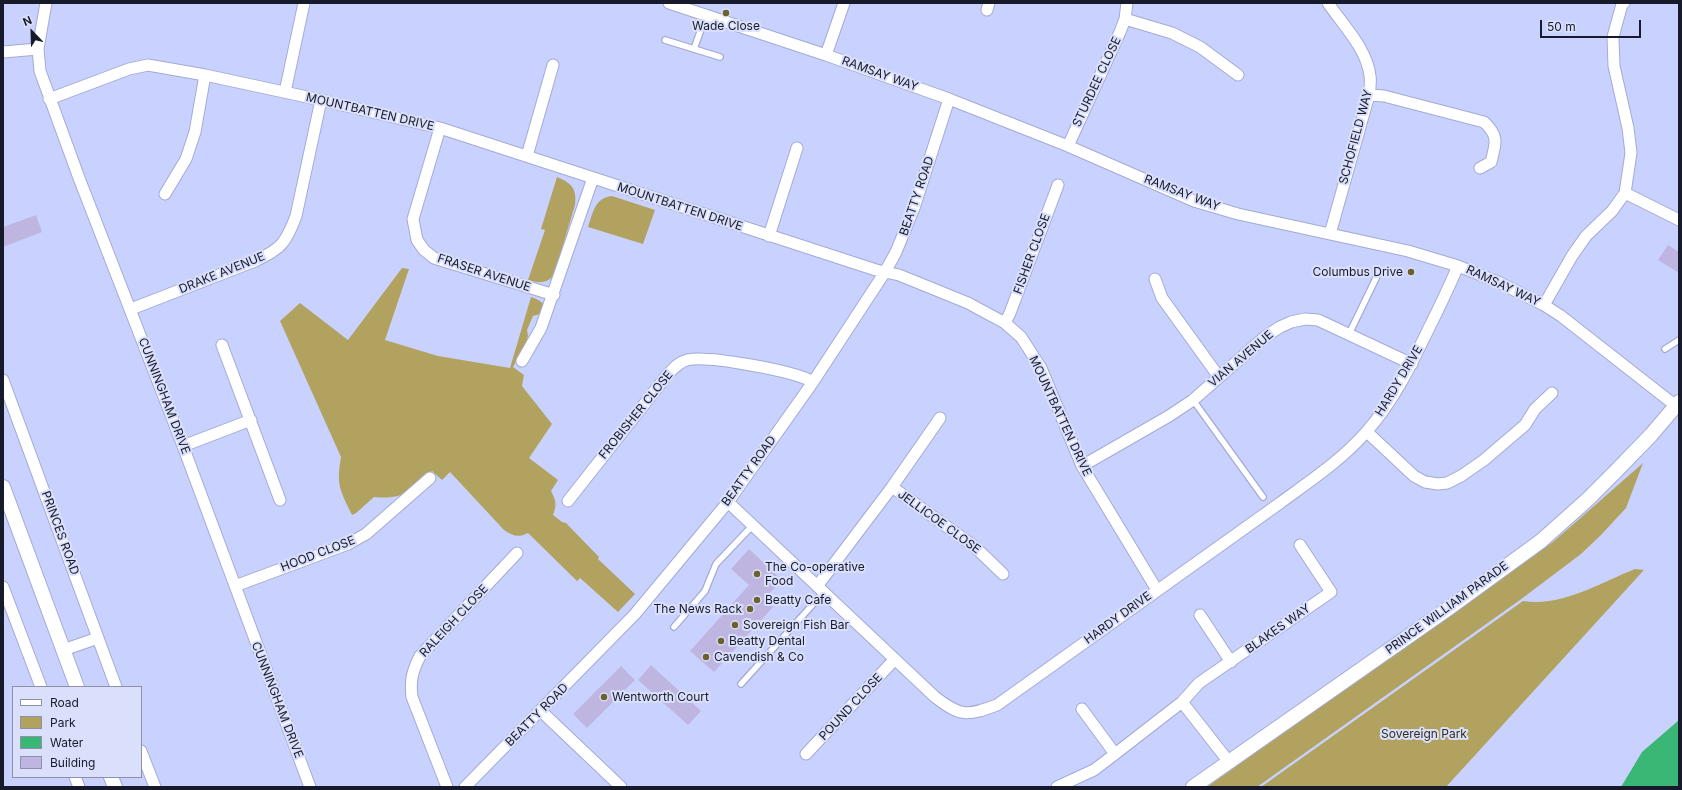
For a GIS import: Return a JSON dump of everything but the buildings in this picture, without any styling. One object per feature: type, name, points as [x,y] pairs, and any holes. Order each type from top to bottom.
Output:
[{"type":"street","name":"CUNNINGHAM DRIVE","points":[[46,3],[38,49],[40,71],[49,99],[183,446],[310,787]]},
{"type":"street","points":[[285,92],[304,3]]},
{"type":"street","name":"RAMSAY WAY","points":[[669,3],[826,55],[949,99],[1068,146],[1194,201],[1238,214],[1408,250],[1458,266],[1498,282],[1544,305],[1561,316],[1678,404]]},
{"type":"street","points":[[826,55],[844,3]]},
{"type":"street","name":"STURDEE CLOSE","points":[[1068,146],[1125,19],[1127,3]]},
{"type":"street","name":"SCHOFIELD WAY","points":[[1328,3],[1359,46],[1367,62],[1371,76],[1370,95],[1330,234]]},
{"type":"street","points":[[1544,305],[1572,256],[1586,236],[1612,211],[1626,193],[1631,153],[1614,66],[1613,37],[1623,3]]},
{"type":"street","points":[[1125,19],[1172,33],[1200,47],[1238,75]]},
{"type":"street","points":[[3,52],[38,49]]},
{"type":"street","name":"MOUNTBATTEN DRIVE","points":[[49,99],[129,69],[148,65],[206,75],[285,92],[440,128],[769,236],[898,275],[968,303],[1005,323],[1021,337],[1041,368],[1082,466],[1157,590]]},
{"type":"street","points":[[527,156],[553,65]]},
{"type":"street","points":[[164,194],[186,159],[195,132],[206,75]]},
{"type":"street","points":[[1370,95],[1384,96],[1484,122],[1492,130],[1496,143],[1491,162],[1480,168]]},
{"type":"street","name":"BEATTY ROAD","points":[[465,787],[635,614],[728,502],[813,382],[885,272],[906,231],[949,99]]},
{"type":"street","name":"DRAKE AVENUE","points":[[131,310],[255,262],[273,252],[283,244],[290,232],[296,216],[321,100]]},
{"type":"street","name":"FRASER AVENUE","points":[[440,128],[413,219],[417,240],[424,250],[434,258],[554,295]]},
{"type":"street","points":[[769,236],[797,148]]},
{"type":"street","points":[[522,361],[541,328],[554,295],[593,178]]},
{"type":"street","name":"FISHER CLOSE","points":[[1005,323],[1058,185]]},
{"type":"street","points":[[1626,193],[1679,220]]},
{"type":"street","name":"HARDY DRIVE","points":[[728,502],[935,697],[952,710],[966,713],[980,712],[997,705],[1324,471],[1367,432],[1385,409],[1412,364],[1458,266]]},
{"type":"street","points":[[1155,279],[1162,298],[1219,377]]},
{"type":"street","name":"VIAN AVENUE","points":[[1082,466],[1169,416],[1193,400],[1266,336],[1291,322],[1305,319],[1318,320],[1412,364]]},
{"type":"street","points":[[222,345],[280,500]]},
{"type":"street","name":"FROBISHER CLOSE","points":[[568,501],[677,364],[687,360],[700,358],[780,370],[806,378],[813,382]]},
{"type":"street","name":"PRINCES ROAD","points":[[3,380],[116,686]]},
{"type":"street","points":[[1367,432],[1414,476],[1425,482],[1438,484],[1448,483],[1484,460],[1525,426],[1535,409],[1552,393]]},
{"type":"street","name":"PRINCE WILLIAM PARADE","points":[[1194,787],[1449,608],[1540,541],[1607,479],[1651,435],[1678,404]]},
{"type":"street","name":"JELLICOE CLOSE","points":[[821,589],[940,418]]},
{"type":"street","points":[[183,446],[251,420]]},
{"type":"street","name":"HOOD CLOSE","points":[[235,586],[348,544],[366,534],[430,478]]},
{"type":"street","points":[[3,487],[77,686]]},
{"type":"street","name":"JELLICOE CLOSE","points":[[892,487],[975,547],[1003,574]]},
{"type":"street","name":"BLAKES WAY","points":[[1057,787],[1094,770],[1182,702],[1200,683],[1331,592],[1300,544]]},
{"type":"street","name":"RALEIGH CLOSE","points":[[447,787],[412,697],[410,683],[414,669],[420,656],[517,553]]},
{"type":"street","points":[[3,588],[42,686]]},
{"type":"street","points":[[1200,615],[1231,662]]},
{"type":"street","points":[[63,650],[98,638]]},
{"type":"street","name":"POUND CLOSE","points":[[806,754],[895,659]]},
{"type":"street","points":[[1182,702],[1229,762]]},
{"type":"street","points":[[1082,709],[1116,754]]},
{"type":"street","points":[[541,711],[621,787]]},
{"type":"street","points":[[142,754],[155,787]]},
{"type":"lane","points":[[694,49],[706,15]]},
{"type":"lane","points":[[665,40],[720,57]]},
{"type":"lane","points":[[1349,334],[1379,272]]},
{"type":"lane","points":[[1665,349],[1679,340]]},
{"type":"lane","points":[[1193,400],[1263,497]]},
{"type":"lane","points":[[674,627],[705,592],[716,564],[753,524]]},
{"type":"lane","points":[[741,684],[821,589]]},
{"type":"green space","points":[[557,177],[570,184],[572,187],[575,195],[575,205],[554,275],[545,281],[539,282],[528,280],[545,230],[541,229]]},
{"type":"green space","points":[[612,196],[655,210],[643,244],[588,227],[593,211],[598,203],[606,197]]},
{"type":"green space","points":[[402,268],[409,269],[385,340],[438,356],[510,368],[531,297],[541,302],[545,307],[543,312],[533,316],[527,330],[528,336],[526,343],[513,367],[524,375],[522,386],[552,424],[529,458],[558,480],[551,491],[555,503],[553,515],[562,522],[566,523],[599,557],[598,559],[635,594],[618,612],[580,578],[577,581],[528,533],[516,536],[504,530],[450,472],[442,480],[432,471],[407,492],[393,497],[374,497],[352,515],[340,487],[339,474],[341,457],[280,321],[300,303],[348,340]]},
{"type":"green space","name":"Sovereign Park","points":[[1643,463],[1626,508],[1581,554],[1520,600],[1257,787],[1207,787],[1553,542]]},
{"type":"green space","name":"Sovereign Park","points":[[1635,569],[1644,570],[1446,787],[1261,787],[1523,601],[1538,602],[1567,597]]},
{"type":"water","points":[[1679,720],[1679,787],[1621,787],[1642,752]]},
{"type":"place","name":"Wade Close","points":[[726,13]]},
{"type":"place","name":"Columbus Drive","points":[[1411,272]]},
{"type":"place","name":"The Co-operative Food","points":[[757,574]]},
{"type":"place","name":"Beatty Cafe","points":[[757,600]]},
{"type":"place","name":"The News Rack","points":[[750,609]]},
{"type":"place","name":"Sovereign Fish Bar","points":[[735,625]]},
{"type":"place","name":"Beatty Dental","points":[[721,641]]},
{"type":"place","name":"Cavendish & Co","points":[[706,657]]},
{"type":"place","name":"Wentworth Court","points":[[604,697]]}]
